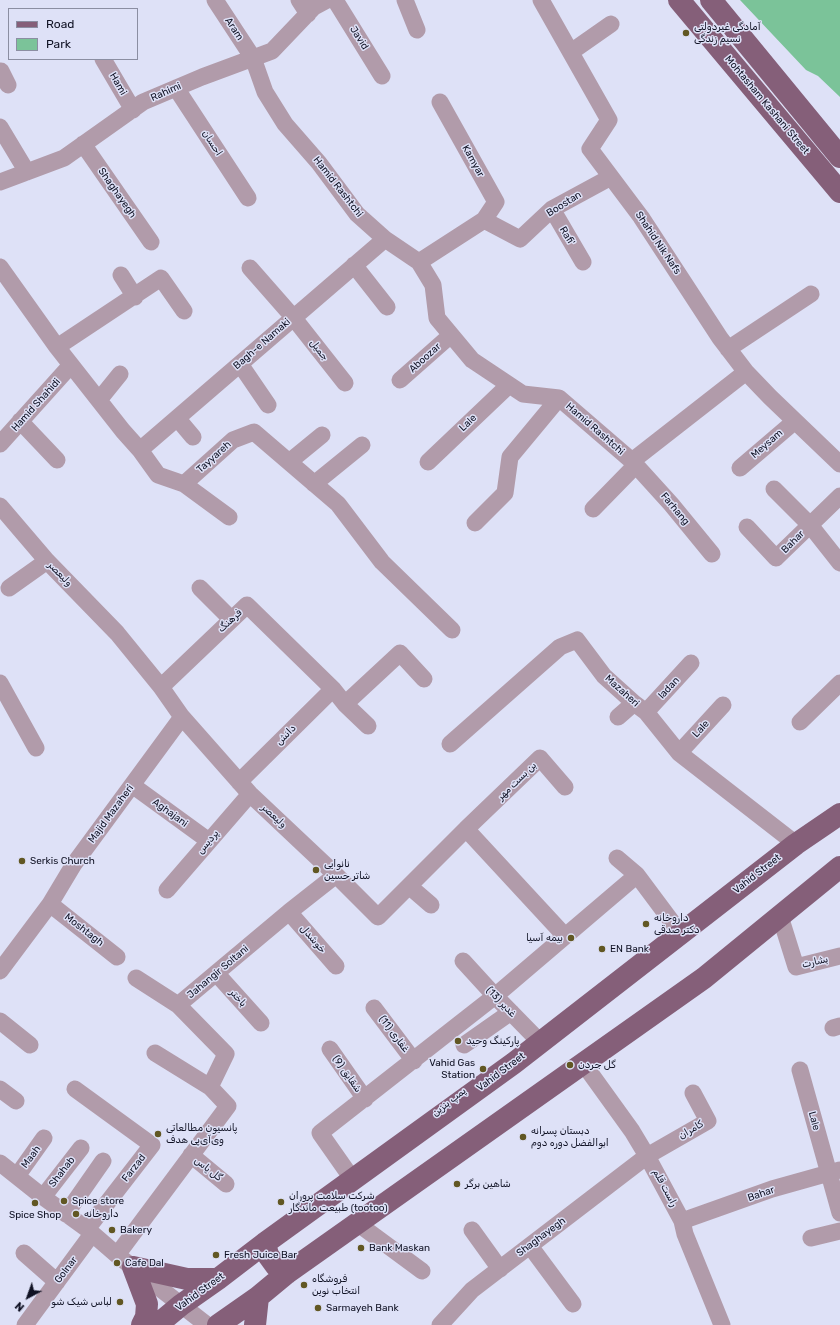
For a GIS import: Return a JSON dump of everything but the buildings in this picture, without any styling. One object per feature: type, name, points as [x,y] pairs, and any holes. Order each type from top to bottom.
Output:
[{"type":"main road","name":"Mohtasham Kashani Street","points":[[679,0],[840,192]]},
{"type":"main road","points":[[711,0],[840,158]]},
{"type":"main road","name":"Vahid Street","points":[[157,1325],[181,1305],[265,1243],[541,1043],[796,844],[840,814]]},
{"type":"main road","points":[[218,1325],[357,1223],[704,978],[840,867]]},
{"type":"main road","points":[[265,1243],[268,1255],[276,1266],[287,1273]]},
{"type":"main road","points":[[125,1261],[187,1279],[218,1279]]},
{"type":"main road","points":[[125,1261],[147,1304],[146,1317],[142,1325]]},
{"type":"main road","points":[[255,1325],[258,1297]]},
{"type":"street","name":"Aram","points":[[215,0],[253,58]]},
{"type":"street","points":[[299,0],[308,14]]},
{"type":"street","name":"Rahimi","points":[[0,182],[64,158],[143,102],[202,77],[272,51],[314,7],[327,0]]},
{"type":"street","name":"Javid","points":[[335,0],[382,76]]},
{"type":"street","points":[[405,0],[417,30]]},
{"type":"street","name":"Shahid Nik Nafs","points":[[543,1],[609,120],[590,149],[641,217],[728,349],[746,372],[840,464]]},
{"type":"street","points":[[571,52],[611,24]]},
{"type":"street","name":"Hamid Rashtchi","points":[[253,58],[265,92],[285,124],[319,163],[357,214],[385,238],[419,262],[433,285],[437,318],[472,360],[523,394],[560,398],[634,463],[746,372]]},
{"type":"street","name":"Hami","points":[[104,60],[133,110]]},
{"type":"street","name":"احسان","points":[[176,88],[248,198]]},
{"type":"street","name":"Kamyar","points":[[440,102],[496,202],[484,220]]},
{"type":"street","points":[[0,127],[27,172]]},
{"type":"street","name":"Shaghayegh","points":[[83,144],[151,242]]},
{"type":"street","name":"Boostan","points":[[484,220],[520,239],[552,209],[611,177]]},
{"type":"street","name":"Rafi'","points":[[552,209],[583,262]]},
{"type":"street","points":[[419,262],[484,220]]},
{"type":"street","name":"Bagh-e Namaki","points":[[140,450],[385,238]]},
{"type":"street","points":[[354,265],[387,307]]},
{"type":"street","points":[[0,267],[57,348],[140,450],[158,475],[184,484],[229,517]]},
{"type":"street","name":"جمیل","points":[[250,268],[293,317],[345,383]]},
{"type":"street","points":[[121,274],[134,296]]},
{"type":"street","points":[[57,348],[161,278],[184,311]]},
{"type":"street","points":[[728,349],[811,294]]},
{"type":"street","name":"Aboozar","points":[[400,380],[451,335]]},
{"type":"street","points":[[240,364],[268,405]]},
{"type":"street","name":"Hamid Shahidi","points":[[0,444],[71,365]]},
{"type":"street","points":[[99,400],[120,374]]},
{"type":"street","name":"Lale","points":[[428,462],[509,385]]},
{"type":"street","points":[[475,523],[505,493],[510,457],[560,398]]},
{"type":"street","points":[[177,418],[193,437]]},
{"type":"street","name":"Meysam","points":[[740,468],[795,421]]},
{"type":"street","points":[[20,422],[57,460]]},
{"type":"street","name":"Tayyareh","points":[[184,484],[233,440],[254,432],[338,504],[382,562],[452,630]]},
{"type":"street","points":[[289,462],[322,435]]},
{"type":"street","points":[[314,484],[362,446]]},
{"type":"street","points":[[592,509],[634,463]]},
{"type":"street","name":"Farhang","points":[[634,463],[671,504],[712,554]]},
{"type":"street","points":[[774,489],[810,526],[840,563]]},
{"type":"street","name":"Bahar","points":[[747,528],[776,558],[840,496]]},
{"type":"street","name":"ولیعصر","points":[[0,506],[47,561],[117,634],[161,687],[182,717],[244,788],[378,917],[466,829]]},
{"type":"street","points":[[9,588],[47,561]]},
{"type":"street","points":[[200,588],[231,620]]},
{"type":"street","name":"فرهنگ","points":[[161,687],[247,605],[333,689]]},
{"type":"street","name":"Mazaheri","points":[[450,744],[560,647],[577,640],[604,676],[640,708],[679,753],[796,844]]},
{"type":"street","points":[[345,704],[400,653],[424,679]]},
{"type":"street","name":"ladan","points":[[618,717],[640,708],[691,663]]},
{"type":"street","points":[[0,683],[36,748]]},
{"type":"street","points":[[800,722],[840,683]]},
{"type":"street","points":[[333,689],[345,704],[368,726]]},
{"type":"street","name":"دانش","points":[[244,788],[333,689]]},
{"type":"street","name":"Lale","points":[[679,753],[723,705]]},
{"type":"street","name":"Majid Mazaheri","points":[[3,961],[50,904],[74,864],[182,717]]},
{"type":"street","name":"بن بست مهر","points":[[466,829],[540,758],[565,787]]},
{"type":"street","name":"Aghajani","points":[[132,785],[209,841]]},
{"type":"street","name":"پردیس","points":[[167,890],[209,841],[244,788]]},
{"type":"street","points":[[466,829],[565,936]]},
{"type":"street","points":[[617,858],[637,875],[681,934]]},
{"type":"street","name":"Jahangir Soltani","points":[[210,1087],[226,1054],[178,1005],[289,912],[336,875]]},
{"type":"street","points":[[353,1180],[320,1133],[414,1061],[495,996],[637,875]]},
{"type":"street","points":[[409,886],[431,905]]},
{"type":"street","name":"Moshtagh","points":[[50,904],[117,957]]},
{"type":"street","name":"خوشدل","points":[[289,912],[336,966]]},
{"type":"street","name":"بشارت","points":[[780,916],[796,967],[840,956]]},
{"type":"street","name":"غدیر (13)","points":[[463,961],[541,1043]]},
{"type":"street","name":"باختر","points":[[216,973],[261,1023]]},
{"type":"street","points":[[136,978],[178,1005]]},
{"type":"street","name":"غفاری (11)","points":[[374,1008],[414,1061]]},
{"type":"street","points":[[464,1045],[511,1012]]},
{"type":"street","points":[[0,1021],[30,1045]]},
{"type":"street","name":"شقایق (9)","points":[[330,1049],[365,1099]]},
{"type":"street","points":[[125,1261],[191,1155],[228,1106],[210,1087],[155,1053]]},
{"type":"street","name":"راست قلم","points":[[583,1063],[632,1131],[682,1221],[685,1234],[722,1325]]},
{"type":"street","name":"Lale","points":[[800,1070],[834,1172],[840,1213]]},
{"type":"street","points":[[0,1089],[16,1100]]},
{"type":"street","name":"Farzad","points":[[75,1089],[152,1144],[89,1231]]},
{"type":"street","name":"کامران","points":[[647,1156],[708,1121],[693,1093]]},
{"type":"street","name":"Maah","points":[[17,1176],[44,1138]]},
{"type":"street","name":"Shahab","points":[[43,1197],[81,1148]]},
{"type":"street","name":"گل یاس","points":[[191,1155],[226,1184]]},
{"type":"street","name":"Shaghayegh","points":[[440,1325],[472,1290],[647,1156]]},
{"type":"street","points":[[66,1214],[104,1162]]},
{"type":"street","points":[[0,1163],[89,1231],[207,1325]]},
{"type":"street","name":"Bahar","points":[[682,1221],[772,1189],[834,1172]]},
{"type":"street","points":[[357,1223],[422,1271]]},
{"type":"street","points":[[472,1230],[500,1269]]},
{"type":"street","points":[[811,1238],[840,1230]]},
{"type":"street","name":"Golnar","points":[[25,1325],[56,1282],[89,1231]]},
{"type":"street","points":[[530,1246],[573,1304]]},
{"type":"street","points":[[24,1253],[56,1282]]},
{"type":"green space","points":[[740,0],[840,0],[840,97],[818,76],[806,70]]},
{"type":"place","name":"آمادگی غیردولتی نسیم زندگی","points":[[686,33]]},
{"type":"place","name":"Serkis Church","points":[[22,861]]},
{"type":"place","name":"نانوایی شاتر حسین","points":[[316,870]]},
{"type":"place","name":"داروخانه دکتر صدقی","points":[[646,924]]},
{"type":"place","name":"بیمه آسیا","points":[[571,938]]},
{"type":"place","name":"EN Bank","points":[[602,949]]},
{"type":"place","name":"پارکینگ وحید","points":[[458,1041]]},
{"type":"place","name":"گل جردن","points":[[570,1065]]},
{"type":"place","name":"Vahid Gas Station","points":[[483,1069]]},
{"type":"place","name":"پانسیون مطالعاتی وی‌آی‌پی هدف","points":[[158,1134]]},
{"type":"place","name":"دبستان پسرانه ابوالفضل دوره دوم","points":[[523,1137]]},
{"type":"place","name":"شاهین برگر","points":[[457,1184]]},
{"type":"place","name":"Spice store","points":[[64,1201]]},
{"type":"place","name":"شرکت سلامت پروران طبیعت ماندگار (tootoo)","points":[[281,1202]]},
{"type":"place","name":"Spice Shop","points":[[35,1203]]},
{"type":"place","name":"داروخانه","points":[[76,1214]]},
{"type":"place","name":"Bakery","points":[[112,1230]]},
{"type":"place","name":"Bank Maskan","points":[[361,1248]]},
{"type":"place","name":"Fresh Juice Bar","points":[[216,1255]]},
{"type":"place","name":"Cafe Dal","points":[[117,1263]]},
{"type":"place","name":"فروشگاه انتخاب نوین","points":[[304,1285]]},
{"type":"place","name":"لباس شیک شو","points":[[120,1302]]},
{"type":"place","name":"Sarmayeh Bank","points":[[318,1308]]}]
